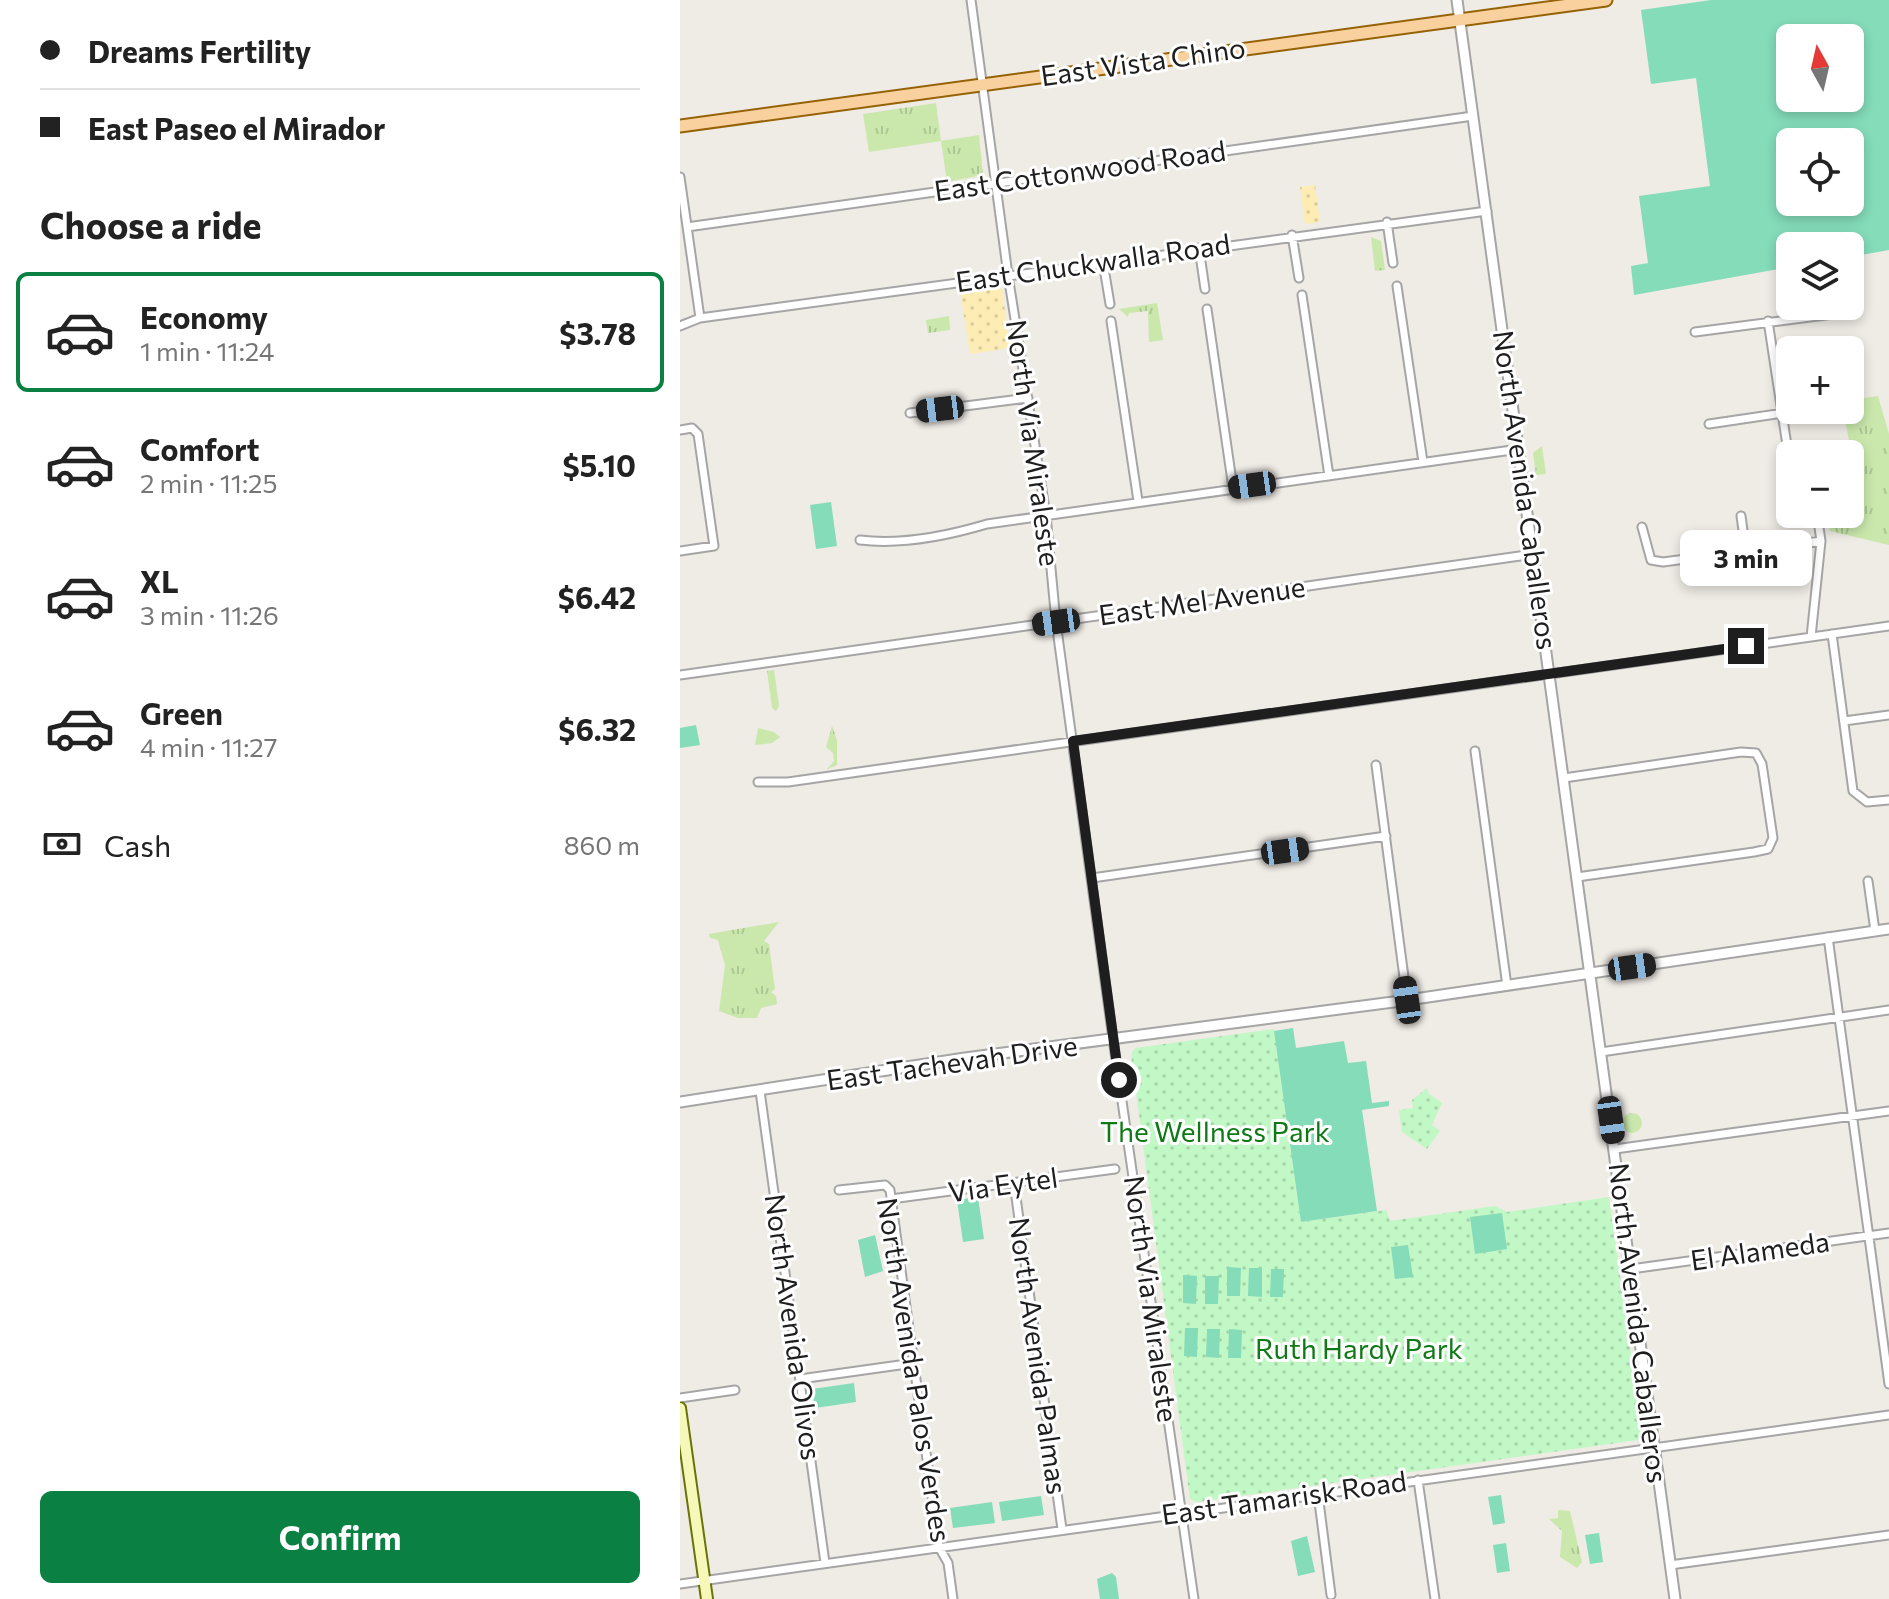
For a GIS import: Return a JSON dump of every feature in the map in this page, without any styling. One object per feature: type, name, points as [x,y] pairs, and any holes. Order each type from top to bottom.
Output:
[{"type":"main road","name":"East Vista Chino","points":[[680,126],[1606,0]]},
{"type":"main road","points":[[680,1408],[707,1599]]},
{"type":"street","name":"North Via Miraleste","points":[[971,0],[1008,275],[1046,515],[1056,622],[1194,1599]]},
{"type":"street","name":"North Avenida Caballeros","points":[[1457,0],[1675,1599]]},
{"type":"street","name":"East Cottonwood Road","points":[[687,227],[1473,116]]},
{"type":"street","points":[[680,177],[700,318]]},
{"type":"street","name":"East Chuckwalla Road","points":[[680,326],[700,318],[1387,222],[1487,211]]},
{"type":"street","points":[[1387,222],[1393,263]]},
{"type":"street","points":[[1292,235],[1299,278]]},
{"type":"street","points":[[1199,248],[1205,289]]},
{"type":"street","points":[[1103,262],[1110,304]]},
{"type":"street","points":[[1397,286],[1423,462]]},
{"type":"street","points":[[1302,295],[1329,476]]},
{"type":"street","points":[[1207,309],[1233,488]]},
{"type":"street","points":[[1695,332],[1777,320]]},
{"type":"street","points":[[1111,321],[1138,501]]},
{"type":"street","points":[[1768,321],[1776,370]]},
{"type":"street","points":[[910,413],[1028,398]]},
{"type":"street","points":[[1709,424],[1776,414]]},
{"type":"street","points":[[680,430],[696,429],[714,546],[680,551]]},
{"type":"street","points":[[860,540],[883,543],[953,533],[988,523],[1519,449]]},
{"type":"street","points":[[1741,516],[1746,552]]},
{"type":"street","points":[[1642,527],[1651,560],[1663,562],[1821,541]]},
{"type":"street","points":[[1811,637],[1821,541],[1819,528]]},
{"type":"street","name":"East Mel Avenue","points":[[680,675],[1534,554]]},
{"type":"street","points":[[758,782],[788,782],[1889,626]]},
{"type":"street","points":[[1832,634],[1853,791],[1867,802],[1889,800]]},
{"type":"street","points":[[1844,721],[1889,715]]},
{"type":"street","points":[[1475,751],[1507,986]]},
{"type":"street","points":[[1564,778],[1741,752],[1756,753],[1762,764],[1773,838],[1768,849],[1754,852],[1577,877]]},
{"type":"street","points":[[1376,765],[1407,1000]]},
{"type":"street","points":[[1092,878],[1386,836]]},
{"type":"street","points":[[1868,881],[1875,931]]},
{"type":"street","name":"East Tachevah Drive","points":[[680,1102],[1889,929]]},
{"type":"street","points":[[1828,937],[1889,1384]]},
{"type":"street","points":[[1601,1052],[1889,1010]]},
{"type":"street","name":"North Avenida Olivos","points":[[760,1091],[825,1563]]},
{"type":"street","points":[[1615,1149],[1889,1111]]},
{"type":"street","name":"Via Eytel","points":[[891,1199],[1115,1169]]},
{"type":"street","name":"North Avenida Palmas","points":[[1014,1183],[1062,1529]]},
{"type":"street","name":"North Avenida Palos Verdes","points":[[839,1190],[885,1185],[891,1199],[939,1547],[948,1563],[953,1599]]},
{"type":"street","name":"El Alameda","points":[[1631,1269],[1889,1233]]},
{"type":"street","points":[[800,1379],[914,1363]]},
{"type":"street","points":[[680,1398],[735,1390]]},
{"type":"street","name":"East Tamarisk Road","points":[[680,1584],[1889,1415]]},
{"type":"street","points":[[1418,1480],[1435,1599]]},
{"type":"street","points":[[1318,1494],[1331,1595]]},
{"type":"street","points":[[1670,1565],[1889,1535]]},
{"type":"green space","points":[[1711,0],[1889,0],[1889,250],[1864,254],[1864,232],[1776,232],[1776,270],[1634,295],[1631,266],[1648,263],[1639,196],[1710,186],[1696,78],[1651,84],[1641,10]]},
{"type":"green space","points":[[936,103],[941,141],[869,152],[863,114]]},
{"type":"green space","points":[[979,135],[983,175],[947,182],[941,141]]},
{"type":"green space","points":[[1371,237],[1381,241],[1385,270],[1375,271]]},
{"type":"green space","points":[[1157,303],[1163,340],[1149,342],[1148,311],[1129,313],[1128,317],[1119,309]]},
{"type":"green space","points":[[949,316],[950,330],[928,333],[926,320]]},
{"type":"green space","points":[[1878,396],[1889,434],[1889,545],[1830,531],[1829,528],[1864,528],[1864,440],[1849,440],[1846,424],[1864,424],[1864,398]]},
{"type":"green space","points":[[1542,446],[1546,474],[1536,475],[1533,453]]},
{"type":"green space","points":[[831,502],[837,546],[816,549],[810,505]]},
{"type":"green space","points":[[774,670],[779,706],[776,711],[772,708],[767,671]]},
{"type":"green space","points":[[696,725],[700,745],[680,748],[680,728]]},
{"type":"green space","points":[[832,726],[837,740],[837,765],[827,769],[834,761],[833,753],[826,747]]},
{"type":"green space","points":[[758,728],[780,737],[772,743],[755,745]]},
{"type":"green space","points":[[779,922],[764,941],[769,944],[775,989],[771,992],[776,996],[777,1004],[761,1008],[757,1018],[738,1018],[719,1011],[725,965],[718,940],[710,938],[709,934]]},
{"type":"green space","points":[[1293,1028],[1296,1048],[1344,1041],[1348,1063],[1366,1061],[1372,1103],[1389,1101],[1389,1106],[1362,1110],[1377,1211],[1301,1222],[1274,1031]]},
{"type":"green space","name":"Ruth Hardy Park","points":[[1274,1029],[1301,1222],[1386,1210],[1390,1221],[1495,1206],[1507,1212],[1609,1197],[1642,1432],[1638,1440],[1198,1502],[1190,1499],[1131,1054],[1135,1048]]},
{"type":"green space","points":[[1427,1088],[1429,1094],[1442,1103],[1432,1125],[1440,1131],[1427,1149],[1402,1132],[1399,1110],[1413,1108],[1412,1100]]},
{"type":"green space","points":[[1632,1113],[1639,1116],[1642,1123],[1639,1130],[1632,1133],[1625,1130],[1622,1123],[1625,1116]]},
{"type":"green space","points":[[978,1197],[984,1239],[963,1242],[957,1200]]},
{"type":"green space","points":[[1502,1213],[1507,1249],[1475,1254],[1470,1217]]},
{"type":"green space","points":[[875,1235],[883,1271],[865,1277],[858,1240]]},
{"type":"green space","points":[[1408,1245],[1413,1277],[1395,1279],[1391,1247]]},
{"type":"green space","points":[[1227,1267],[1241,1268],[1240,1296],[1227,1296]]},
{"type":"green space","points":[[1249,1268],[1262,1268],[1262,1297],[1248,1296]]},
{"type":"green space","points":[[1271,1269],[1284,1269],[1283,1297],[1270,1297]]},
{"type":"green space","points":[[1183,1275],[1197,1276],[1196,1304],[1183,1303]]},
{"type":"green space","points":[[1205,1276],[1219,1276],[1218,1304],[1205,1304]]},
{"type":"green space","points":[[1185,1328],[1198,1328],[1197,1357],[1184,1356]]},
{"type":"green space","points":[[1207,1329],[1220,1329],[1219,1358],[1206,1357]]},
{"type":"green space","points":[[1229,1329],[1242,1330],[1241,1358],[1228,1358]]},
{"type":"green space","points":[[854,1383],[856,1402],[815,1408],[812,1389]]},
{"type":"green space","points":[[1501,1495],[1505,1523],[1493,1525],[1488,1497]]},
{"type":"green space","points":[[1041,1496],[1044,1515],[1002,1521],[999,1502]]},
{"type":"green space","points":[[992,1502],[995,1523],[953,1528],[950,1508]]},
{"type":"green space","points":[[1558,1510],[1570,1511],[1582,1562],[1577,1568],[1560,1557],[1562,1531],[1549,1519],[1558,1518]]},
{"type":"green space","points":[[1599,1533],[1603,1562],[1590,1564],[1585,1535]]},
{"type":"green space","points":[[1307,1536],[1315,1572],[1298,1576],[1291,1541]]},
{"type":"green space","points":[[1506,1543],[1510,1571],[1497,1573],[1493,1545]]},
{"type":"green space","points":[[1112,1573],[1116,1577],[1119,1599],[1100,1599],[1097,1579]]},
{"type":"sand","points":[[1315,185],[1320,222],[1305,224],[1300,187]]},
{"type":"sand","points":[[995,285],[1002,289],[1010,348],[970,354],[960,291]]},
{"type":"route","points":[[1119,1080],[1073,741],[1746,646]]},
{"type":"park label","name":"The Wellness Park","points":[[1215,1132]]}]
